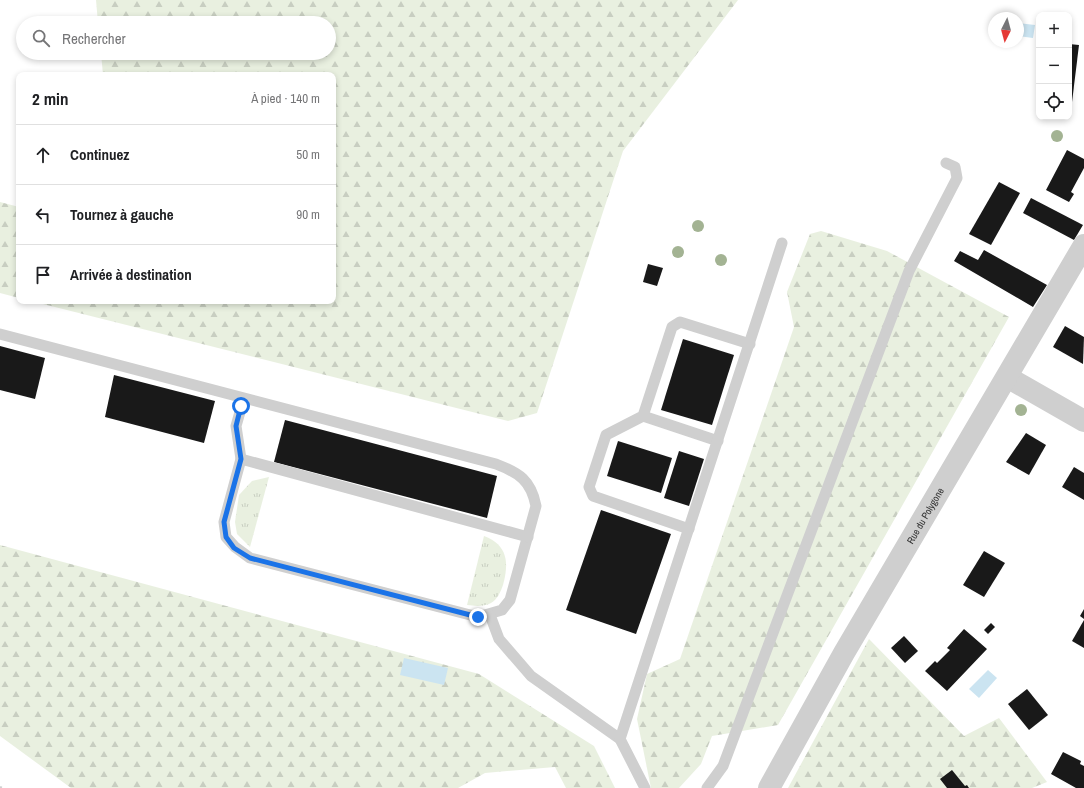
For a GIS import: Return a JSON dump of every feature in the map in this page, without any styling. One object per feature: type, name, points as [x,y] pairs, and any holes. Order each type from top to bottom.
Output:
[{"type":"street","name":"Rue du Polygone","points":[[769,788],[844,653],[1084,245]]},
{"type":"street","points":[[1007,377],[1084,421]]},
{"type":"lane","points":[[708,788],[723,766],[910,271],[957,178],[955,167],[946,163]]},
{"type":"lane","points":[[620,739],[782,243]]},
{"type":"lane","points":[[689,529],[593,496],[589,487],[606,435],[643,416],[672,327],[680,322],[750,344]]},
{"type":"lane","points":[[0,334],[496,464],[514,470],[526,480],[534,495],[536,506],[510,600],[502,610],[490,615],[478,617],[250,558],[234,548],[226,537],[224,522],[241,459],[236,426],[244,398]]},
{"type":"lane","points":[[643,416],[718,441]]},
{"type":"lane","points":[[241,459],[528,537]]},
{"type":"lane","points":[[490,615],[499,639],[531,676],[620,739],[645,788]]},
{"type":"green space","points":[[96,0],[738,0],[623,151],[537,413],[508,421],[43,304],[336,304],[336,72],[103,72],[102,60],[336,60],[336,16],[97,16]]},
{"type":"green space","points":[[0,202],[16,206],[16,297],[0,293]]},
{"type":"green space","points":[[821,231],[887,251],[1009,317],[778,725],[712,736],[701,764],[679,788],[651,788],[637,719],[647,674],[680,659],[794,327],[787,292],[810,234]]},
{"type":"green space","points":[[269,477],[250,547],[237,534],[235,522],[239,495],[252,481]]},
{"type":"green space","points":[[484,536],[498,544],[502,550],[506,562],[505,577],[500,593],[493,602],[482,606],[467,605]]},
{"type":"green space","points":[[0,545],[479,674],[594,746],[615,788],[566,788],[555,767],[485,773],[458,788],[71,788],[0,736]]},
{"type":"green space","points":[[869,639],[964,736],[999,718],[1047,782],[1032,788],[788,788]]},
{"type":"water","points":[[1024,24],[1035,25],[1033,38],[1024,37]]},
{"type":"water","points":[[404,658],[448,668],[444,685],[400,675]]},
{"type":"water","points":[[988,670],[997,678],[979,698],[969,689]]},
{"type":"building","points":[[1072,44],[1079,45],[1072,102]]},
{"type":"building","points":[[1067,150],[1084,159],[1084,168],[1071,192],[1074,194],[1069,202],[1046,190]]},
{"type":"building","points":[[999,182],[1020,193],[991,245],[969,234]]},
{"type":"building","points":[[1031,198],[1083,225],[1074,240],[1023,213]]},
{"type":"building","points":[[984,250],[1047,285],[1033,307],[954,261],[960,251],[978,260]]},
{"type":"building","points":[[648,264],[663,268],[657,286],[643,282]]},
{"type":"building","points":[[1065,326],[1084,337],[1083,364],[1053,347]]},
{"type":"building","points":[[683,339],[734,355],[712,425],[661,410]]},
{"type":"building","points":[[0,346],[45,358],[35,399],[0,390]]},
{"type":"building","points":[[114,375],[215,401],[204,443],[105,417]]},
{"type":"building","points":[[285,420],[497,476],[487,518],[274,462]]},
{"type":"building","points":[[1026,433],[1046,445],[1029,475],[1006,462]]},
{"type":"building","points":[[618,441],[672,458],[661,493],[607,476]]},
{"type":"building","points":[[679,451],[704,459],[689,506],[664,498]]},
{"type":"building","points":[[1074,467],[1084,473],[1084,500],[1062,487]]},
{"type":"building","points":[[601,510],[671,534],[636,634],[566,610]]},
{"type":"building","points":[[984,551],[1005,563],[984,597],[963,585]]},
{"type":"building","points":[[1084,609],[1084,619],[1080,616]]},
{"type":"building","points":[[1084,620],[1084,648],[1072,641]]},
{"type":"building","points":[[991,623],[995,627],[988,634],[984,630]]},
{"type":"building","points":[[964,629],[987,649],[947,691],[925,671],[935,661],[937,663],[950,650],[947,648]]},
{"type":"building","points":[[904,636],[918,651],[905,663],[891,648]]},
{"type":"building","points":[[1027,689],[1048,715],[1029,730],[1008,704]]},
{"type":"building","points":[[1063,752],[1081,761],[1080,764],[1084,766],[1084,788],[1076,788],[1051,774]]},
{"type":"building","points":[[952,770],[965,786],[967,785],[969,788],[947,788],[940,779]]},
{"type":"route","points":[[241,406],[236,426],[241,459],[224,522],[226,537],[234,548],[250,558],[478,617]]}]
